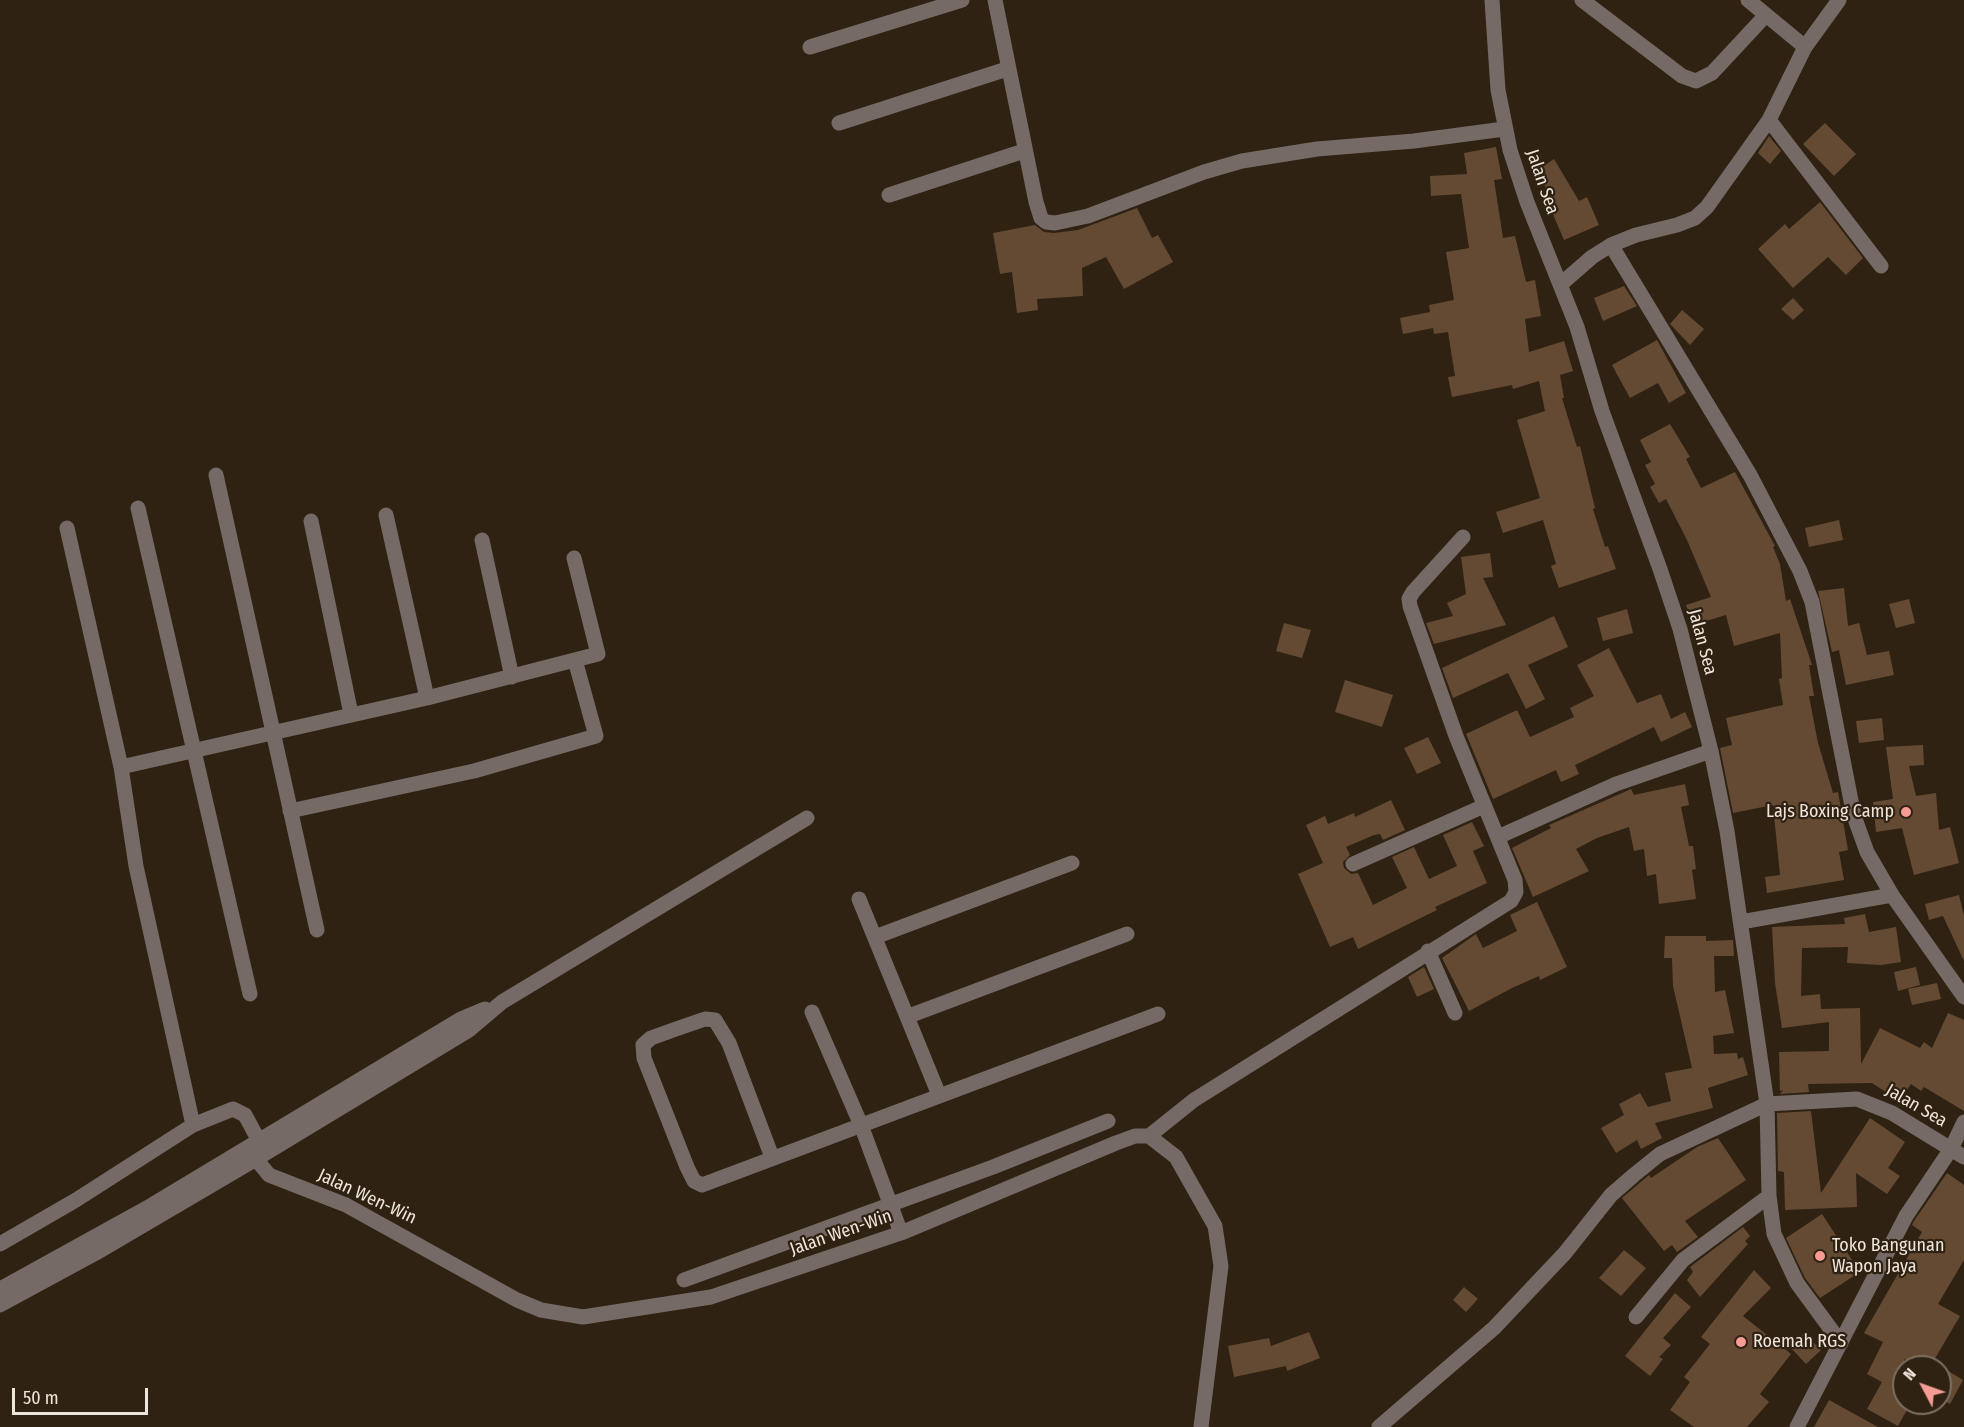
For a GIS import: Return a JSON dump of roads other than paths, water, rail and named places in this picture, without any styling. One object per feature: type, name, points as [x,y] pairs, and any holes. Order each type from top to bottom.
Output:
[{"type":"street","points":[[810,47],[963,0]]},
{"type":"street","points":[[994,0],[1024,151],[1041,218],[1055,223],[1088,216],[1194,176],[1242,161],[1317,149],[1414,141],[1504,129]]},
{"type":"street","name":"Jalan Sea","points":[[1492,0],[1498,90],[1504,129],[1527,202],[1561,284],[1602,411],[1680,629],[1711,752],[1741,922],[1767,1104],[1857,1098],[1892,1113],[1958,1153]]},
{"type":"street","points":[[1582,0],[1682,76],[1696,81],[1712,73],[1766,15]]},
{"type":"street","points":[[1748,0],[1805,47]]},
{"type":"street","points":[[1561,284],[1611,244],[1695,218],[1726,184],[1769,120],[1805,47],[1839,0]]},
{"type":"street","points":[[839,123],[1007,69]]},
{"type":"street","points":[[1769,120],[1881,266]]},
{"type":"street","points":[[889,195],[1024,151]]},
{"type":"street","points":[[1611,244],[1750,475],[1800,572],[1812,602],[1854,816],[1867,852],[1892,895],[1964,997]]},
{"type":"street","points":[[216,475],[271,732],[317,930]]},
{"type":"street","points":[[138,508],[250,994]]},
{"type":"street","points":[[386,515],[427,698]]},
{"type":"street","points":[[311,521],[351,714]]},
{"type":"street","points":[[67,528],[121,767],[136,866],[193,1125]]},
{"type":"street","points":[[1201,1427],[1221,1266],[1215,1226],[1176,1157],[1149,1136],[1194,1100],[1428,951],[1494,914],[1511,901],[1516,891],[1515,880],[1484,806],[1410,606],[1413,592],[1463,537]]},
{"type":"street","points":[[482,540],[512,677]]},
{"type":"street","points":[[121,767],[427,698],[598,654],[574,558]]},
{"type":"street","points":[[290,811],[474,771],[596,736],[575,660]]},
{"type":"street","points":[[1498,837],[1616,784],[1711,752]]},
{"type":"street","points":[[1353,864],[1484,806]]},
{"type":"street","points":[[0,1289],[152,1205],[461,1019],[502,1002],[807,818]]},
{"type":"street","points":[[875,937],[1072,863]]},
{"type":"street","points":[[1741,922],[1892,895]]},
{"type":"street","points":[[859,899],[909,1016],[939,1095]]},
{"type":"street","points":[[909,1016],[1127,934]]},
{"type":"street","points":[[1428,951],[1455,1013]]},
{"type":"street","points":[[0,1305],[96,1253],[256,1159],[469,1030],[502,1002]]},
{"type":"street","points":[[812,1012],[861,1125],[901,1233]]},
{"type":"street","points":[[772,1157],[729,1043],[715,1020],[705,1019],[676,1029],[651,1038],[643,1045],[644,1058],[694,1181],[702,1185],[1158,1014]]},
{"type":"street","points":[[1379,1427],[1494,1328],[1565,1253],[1611,1195],[1626,1182],[1660,1154],[1767,1104],[1769,1196],[1774,1234],[1781,1252],[1810,1304],[1841,1343]]},
{"type":"street","points":[[0,1244],[76,1200],[193,1125],[233,1108],[245,1115],[259,1141]]},
{"type":"street","points":[[684,1280],[1108,1121]]},
{"type":"street","points":[[1797,1427],[1906,1216],[1958,1153],[1964,1122]]},
{"type":"street","name":"Jalan Wen-Win","points":[[256,1159],[268,1174],[354,1209],[516,1300],[541,1310],[583,1317],[711,1297],[901,1233],[1126,1140],[1149,1136]]},
{"type":"street","points":[[1636,1317],[1683,1260],[1769,1196]]},
{"type":"place","name":"Lajs Boxing Camp","points":[[1906,812]]},
{"type":"place","name":"Toko Bangunan Wapon Jaya","points":[[1820,1256]]},
{"type":"place","name":"Roemah RGS","points":[[1741,1342]]}]
